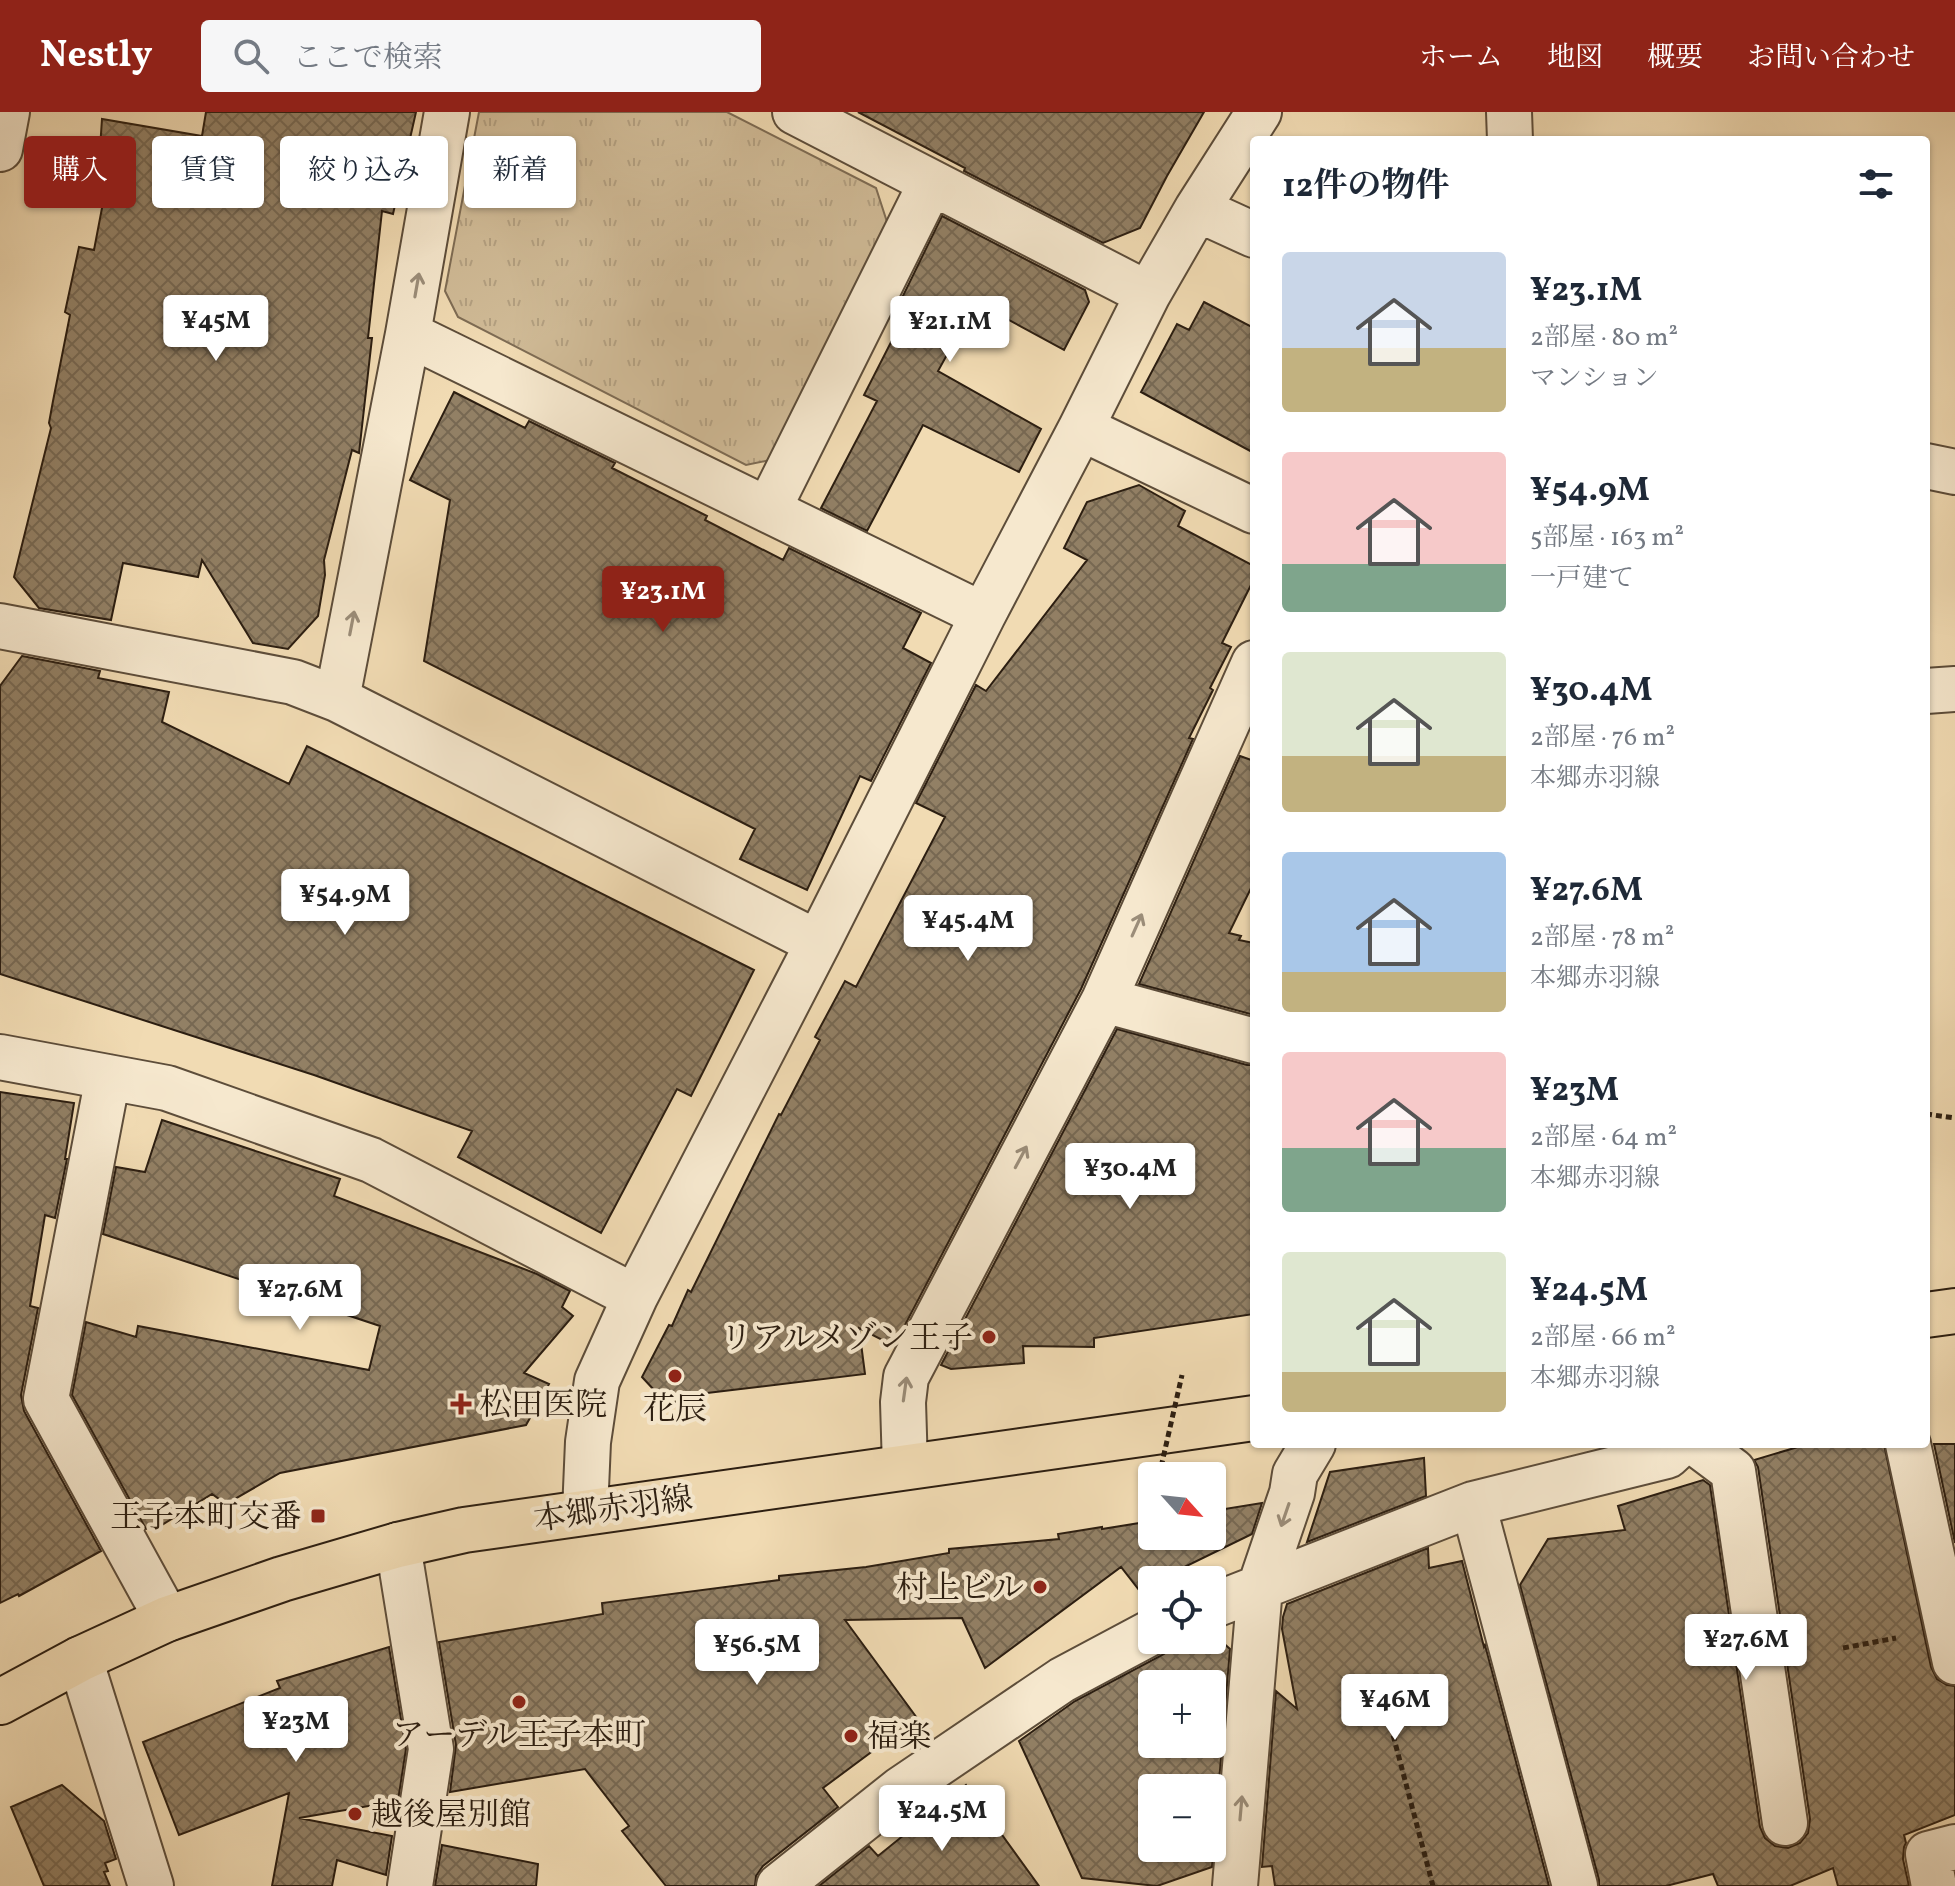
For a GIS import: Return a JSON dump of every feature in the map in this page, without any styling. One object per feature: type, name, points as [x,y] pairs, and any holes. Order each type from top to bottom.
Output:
[{"type":"main road","points":[[1930,1314],[1955,1311]]},
{"type":"main road","name":"本郷赤羽線","points":[[0,1702],[80,1659],[167,1619],[282,1579],[398,1545],[464,1530],[1250,1419]]},
{"type":"street","points":[[0,149],[7,112]]},
{"type":"street","points":[[337,699],[408,334],[447,112]]},
{"type":"street","points":[[585,1512],[588,1442],[597,1381],[635,1297],[1148,294],[1197,209],[1259,112]]},
{"type":"street","points":[[1509,112],[1510,136]]},
{"type":"street","points":[[823,118],[931,183],[1148,294]]},
{"type":"street","points":[[768,510],[931,183]]},
{"type":"street","points":[[1197,209],[1250,233]]},
{"type":"street","points":[[408,334],[983,615]]},
{"type":"street","points":[[1081,428],[1250,509]]},
{"type":"street","points":[[1930,467],[1955,472]]},
{"type":"street","points":[[0,626],[293,682],[337,699],[818,943]]},
{"type":"street","points":[[905,1467],[903,1402],[906,1377],[1104,1000],[1250,672]]},
{"type":"street","points":[[1930,691],[1955,689]]},
{"type":"street","points":[[1104,1000],[1250,1040]]},
{"type":"street","points":[[0,1057],[167,1088],[371,1160],[635,1297]]},
{"type":"street","points":[[108,1077],[46,1399],[167,1619]]},
{"type":"street","points":[[1235,1886],[1260,1587],[1292,1493],[1295,1474],[1311,1448]]},
{"type":"street","points":[[1226,1600],[1473,1504],[1667,1456],[1676,1448]]},
{"type":"street","points":[[1702,1448],[1733,1471],[1785,1823]]},
{"type":"street","points":[[1909,1448],[1955,1662]]},
{"type":"street","points":[[1473,1504],[1575,1886]]},
{"type":"street","points":[[398,1545],[431,1749],[410,1886]]},
{"type":"street","points":[[779,1886],[901,1789],[1062,1680],[1138,1639]]},
{"type":"street","points":[[80,1659],[151,1886]]},
{"type":"street","points":[[1934,1886],[1928,1854],[1955,1847]]},
{"type":"path","points":[[1930,1115],[1955,1118]]},
{"type":"path","points":[[1162,1462],[1182,1375]]},
{"type":"path","points":[[1388,1716],[1433,1886]]},
{"type":"green space","points":[[479,112],[727,112],[876,188],[887,222],[770,460],[746,465],[458,317],[445,291],[464,191],[464,208],[576,208],[576,136],[474,136]]},
{"type":"building","points":[[206,112],[416,112],[411,136],[280,136],[280,208],[394,208],[393,214],[382,211],[359,453],[352,450],[324,560],[325,575],[318,616],[288,649],[253,643],[202,560],[198,577],[123,563],[111,620],[39,608],[14,577],[51,428],[49,423],[70,315],[65,312],[79,247],[94,250],[102,208],[136,208],[136,136],[101,136],[102,119],[202,136]]},
{"type":"building","points":[[858,112],[1204,112],[1140,228],[1103,243]]},
{"type":"building","points":[[942,216],[1085,290],[1089,302],[1064,350],[976,302],[938,371],[1041,429],[1019,472],[923,425],[867,531],[821,508],[877,401],[864,395],[908,309],[899,304]]},
{"type":"building","points":[[1204,302],[1250,326],[1250,451],[1141,392],[1177,324],[1189,330]]},
{"type":"building","points":[[454,392],[525,428],[529,421],[615,463],[612,468],[707,516],[705,520],[783,560],[789,548],[921,613],[903,648],[931,663],[871,781],[860,776],[807,890],[740,859],[755,829],[424,661],[450,500],[410,480]]},
{"type":"building","points":[[1139,485],[1185,511],[1178,526],[1250,564],[1250,587],[1222,643],[1231,647],[1189,738],[1193,739],[1081,989],[894,1346],[859,1328],[865,1374],[707,1393],[668,1405],[642,1377],[669,1325],[672,1326],[688,1290],[691,1292],[779,1114],[820,1040],[815,1037],[845,981],[856,987],[945,817],[916,803],[976,685],[986,691],[1087,560],[1064,548],[1087,502]]},
{"type":"building","points":[[22,656],[100,671],[98,678],[169,692],[162,722],[289,784],[307,746],[754,970],[691,1096],[677,1089],[601,1233],[458,1157],[472,1131],[314,1075],[0,974],[0,686]]},
{"type":"building","points":[[1240,756],[1250,760],[1250,890],[1229,933],[1250,942],[1250,1014],[1139,984]]},
{"type":"building","points":[[1117,1029],[1250,1065],[1250,1315],[1094,1338],[1094,1347],[1023,1346],[1024,1363],[951,1369],[941,1365]]},
{"type":"building","points":[[0,1092],[74,1103],[55,1218],[45,1215],[30,1306],[38,1308],[21,1395],[24,1411],[101,1551],[19,1596],[0,1603]]},
{"type":"building","points":[[162,1120],[340,1179],[334,1196],[537,1274],[570,1291],[562,1307],[573,1316],[524,1373],[549,1384],[526,1425],[280,1473],[226,1504],[212,1494],[157,1528],[155,1524],[146,1529],[72,1395],[86,1322],[136,1337],[138,1326],[369,1370],[380,1326],[103,1234],[116,1167],[145,1172]]},
{"type":"building","points":[[1934,1444],[1955,1444],[1955,1543]]},
{"type":"building","points":[[1794,1448],[1885,1448],[1931,1667],[1937,1679],[1955,1686],[1955,1815],[1904,1835],[1903,1859],[1909,1886],[1838,1886],[1833,1868],[1790,1886],[1718,1886],[1713,1874],[1666,1886],[1599,1886],[1520,1585],[1548,1539],[1625,1530],[1618,1506],[1703,1480],[1710,1485],[1760,1827],[1765,1838],[1775,1846],[1788,1848],[1800,1843],[1808,1833],[1810,1819],[1758,1467],[1754,1460]]},
{"type":"building","points":[[1424,1458],[1426,1496],[1307,1542],[1330,1472]]},
{"type":"building","points":[[1262,1503],[1252,1534],[1226,1547],[1226,1509]]},
{"type":"building","points":[[1138,1523],[1138,1550],[1219,1550],[1187,1566],[1138,1566],[1138,1589],[1121,1567],[985,1668],[962,1618],[845,1620],[917,1718],[823,1788],[838,1807],[763,1866],[756,1876],[755,1886],[666,1886],[622,1831],[629,1826],[585,1769],[450,1792],[456,1745],[439,1642],[603,1614],[602,1603],[779,1580],[779,1576],[866,1567],[949,1553],[949,1549],[1059,1539],[1058,1534]]},
{"type":"building","points":[[1428,1548],[1429,1568],[1462,1561],[1549,1886],[1275,1886],[1272,1866],[1262,1867],[1276,1691],[1297,1709],[1282,1629],[1287,1604]]},
{"type":"building","points":[[1226,1645],[1230,1649],[1226,1697],[1226,1670],[1138,1670],[1138,1758],[1221,1758],[1220,1774],[1138,1774],[1138,1862],[1212,1862],[1212,1867],[1157,1886],[1082,1878],[1019,1741],[1075,1701],[1164,1654],[1226,1654]]},
{"type":"building","points":[[389,1647],[406,1749],[398,1801],[299,1818],[392,1836],[386,1875],[337,1860],[332,1886],[272,1886],[289,1793],[179,1835],[143,1742],[280,1688],[277,1681]]},
{"type":"building","points":[[62,1785],[104,1821],[116,1859],[105,1863],[108,1871],[104,1872],[110,1886],[44,1886],[11,1807]]},
{"type":"building","points":[[966,1785],[1039,1886],[819,1886],[869,1846],[878,1856]]},
{"type":"building","points":[[442,1845],[538,1864],[536,1886],[435,1886]]},
{"type":"place","name":"リアルメゾン王子","points":[[989,1337]]},
{"type":"place","name":"花辰","points":[[675,1376]]},
{"type":"place","name":"松田医院","points":[[461,1404]]},
{"type":"place","name":"王子本町交番","points":[[318,1516]]},
{"type":"place","name":"村上ビル","points":[[1040,1587]]},
{"type":"place","name":"アーデル王子本町","points":[[519,1702]]},
{"type":"place","name":"福楽","points":[[851,1736]]},
{"type":"place","name":"越後屋別館","points":[[355,1814]]}]
